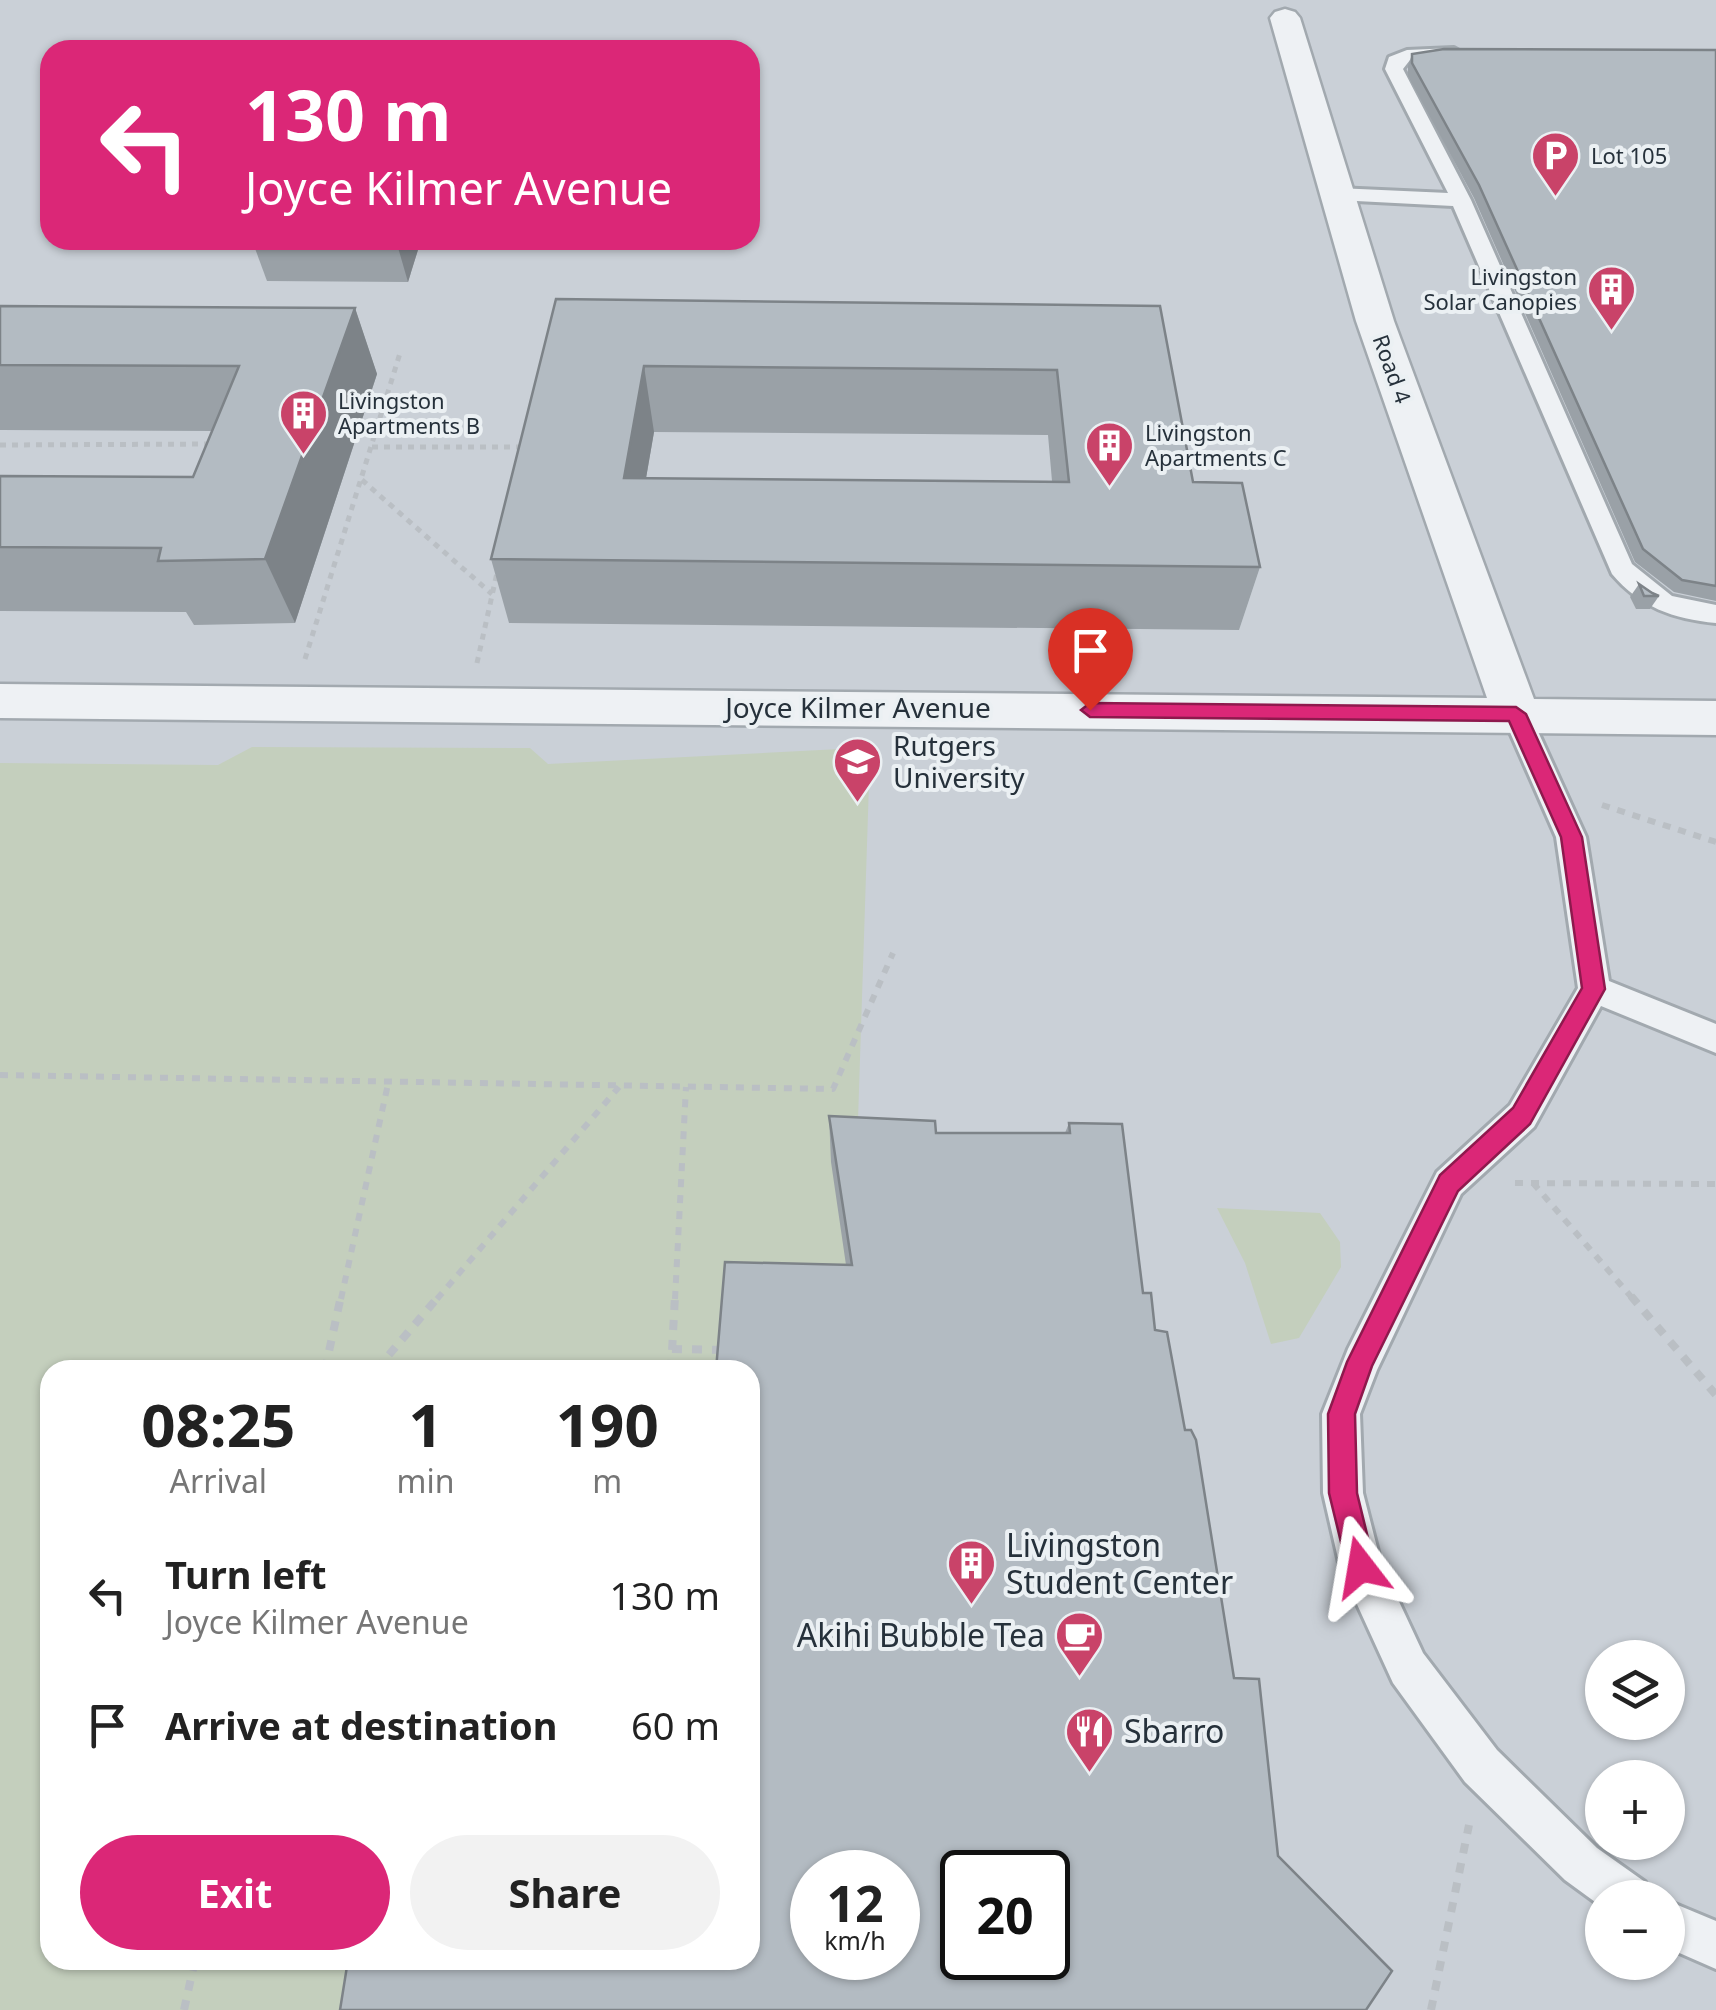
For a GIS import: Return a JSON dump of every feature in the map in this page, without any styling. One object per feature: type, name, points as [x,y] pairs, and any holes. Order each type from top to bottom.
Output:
[{"type":"street","name":"Road 4","points":[[1285,18],[1374,321],[1516,714]]},
{"type":"street","name":"Joyce Kilmer Avenue","points":[[0,701],[1716,718]]},
{"type":"lane","points":[[1480,54],[1408,55],[1396,60],[1394,69],[1473,219],[1621,568],[1638,588],[1661,604],[1678,611],[1716,614]]},
{"type":"lane","points":[[1337,194],[1461,200]]},
{"type":"lane","points":[[1516,714],[1571,837],[1594,989],[1522,1116],[1449,1183],[1361,1362],[1342,1414],[1343,1493],[1361,1567],[1408,1668],[1481,1766],[1581,1864],[1604,1880]]},
{"type":"lane","points":[[1594,989],[1716,1038]]},
{"type":"lane","points":[[1685,1931],[1716,1944]]},
{"type":"path","points":[[290,703],[401,350]]},
{"type":"path","points":[[0,445],[214,444],[220,429]]},
{"type":"path","points":[[372,447],[525,447],[520,465]]},
{"type":"path","points":[[362,480],[492,594]]},
{"type":"path","points":[[468,705],[500,557]]},
{"type":"path","points":[[1549,788],[1716,842]]},
{"type":"path","points":[[0,1076],[834,1088],[894,953]]},
{"type":"path","points":[[327,1360],[388,1084]]},
{"type":"path","points":[[385,1360],[620,1086]]},
{"type":"path","points":[[671,1360],[686,1087]]},
{"type":"path","points":[[1449,1183],[1716,1184]]},
{"type":"path","points":[[1532,1183],[1716,1395]]},
{"type":"path","points":[[672,1349],[731,1350]]},
{"type":"path","points":[[1431,2010],[1481,1766]]},
{"type":"path","points":[[184,2010],[193,1970]]},
{"type":"shaded area","name":"Rutgers University","points":[[0,0],[1716,0],[1716,2010],[0,2010]]},
{"type":"green space","points":[[252,747],[530,748],[548,764],[840,749],[869,783],[852,1304],[748,1360],[40,1360],[40,1970],[394,1970],[400,2010],[0,2010],[0,763],[218,765]]},
{"type":"green space","points":[[1217,1208],[1320,1213],[1340,1242],[1341,1267],[1299,1338],[1271,1344],[1245,1263]]},
{"type":"building","name":"Livingston Solar Canopies","points":[[1444,49],[1716,50],[1716,586],[1682,580],[1643,549],[1479,185],[1412,63],[1412,54]]},
{"type":"building","points":[[556,299],[1160,306],[1193,482],[1242,483],[1260,567],[491,559]],"holes":[[[644,366],[1057,370],[1069,482],[624,478]]]},
{"type":"building","points":[[0,306],[355,308],[265,559],[158,561],[161,548],[0,547],[0,476],[193,477],[239,366],[0,365]]},
{"type":"building","points":[[1639,584],[1652,593],[1659,596],[1644,596]]},
{"type":"building","name":"Livingston Student Center","points":[[829,1116],[935,1121],[936,1133],[1070,1133],[1069,1123],[1122,1124],[1143,1293],[1151,1293],[1155,1330],[1167,1332],[1185,1430],[1191,1430],[1196,1440],[1234,1678],[1259,1679],[1278,1856],[1392,1971],[1366,2010],[340,2010],[346,1970],[760,1970],[760,1360],[717,1360],[725,1262],[852,1265]]},
{"type":"place","name":"Lot 105","points":[[1556,198]]},
{"type":"place","name":"Livingston Solar Canopies","points":[[1612,332]]},
{"type":"place","name":"Livingston Apartments B","points":[[303,456]]},
{"type":"place","name":"Livingston Apartments C","points":[[1110,488]]},
{"type":"place","name":"Rutgers University","points":[[858,804]]},
{"type":"place","name":"Livingston Student Center","points":[[971,1606]]},
{"type":"place","name":"Akihi Bubble Tea","points":[[1080,1678]]},
{"type":"place","name":"Sbarro","points":[[1089,1774]]},
{"type":"route","points":[[1090,710],[1516,714],[1571,837],[1594,989],[1522,1116],[1449,1183],[1361,1362],[1342,1414],[1343,1493],[1361,1567]]}]
